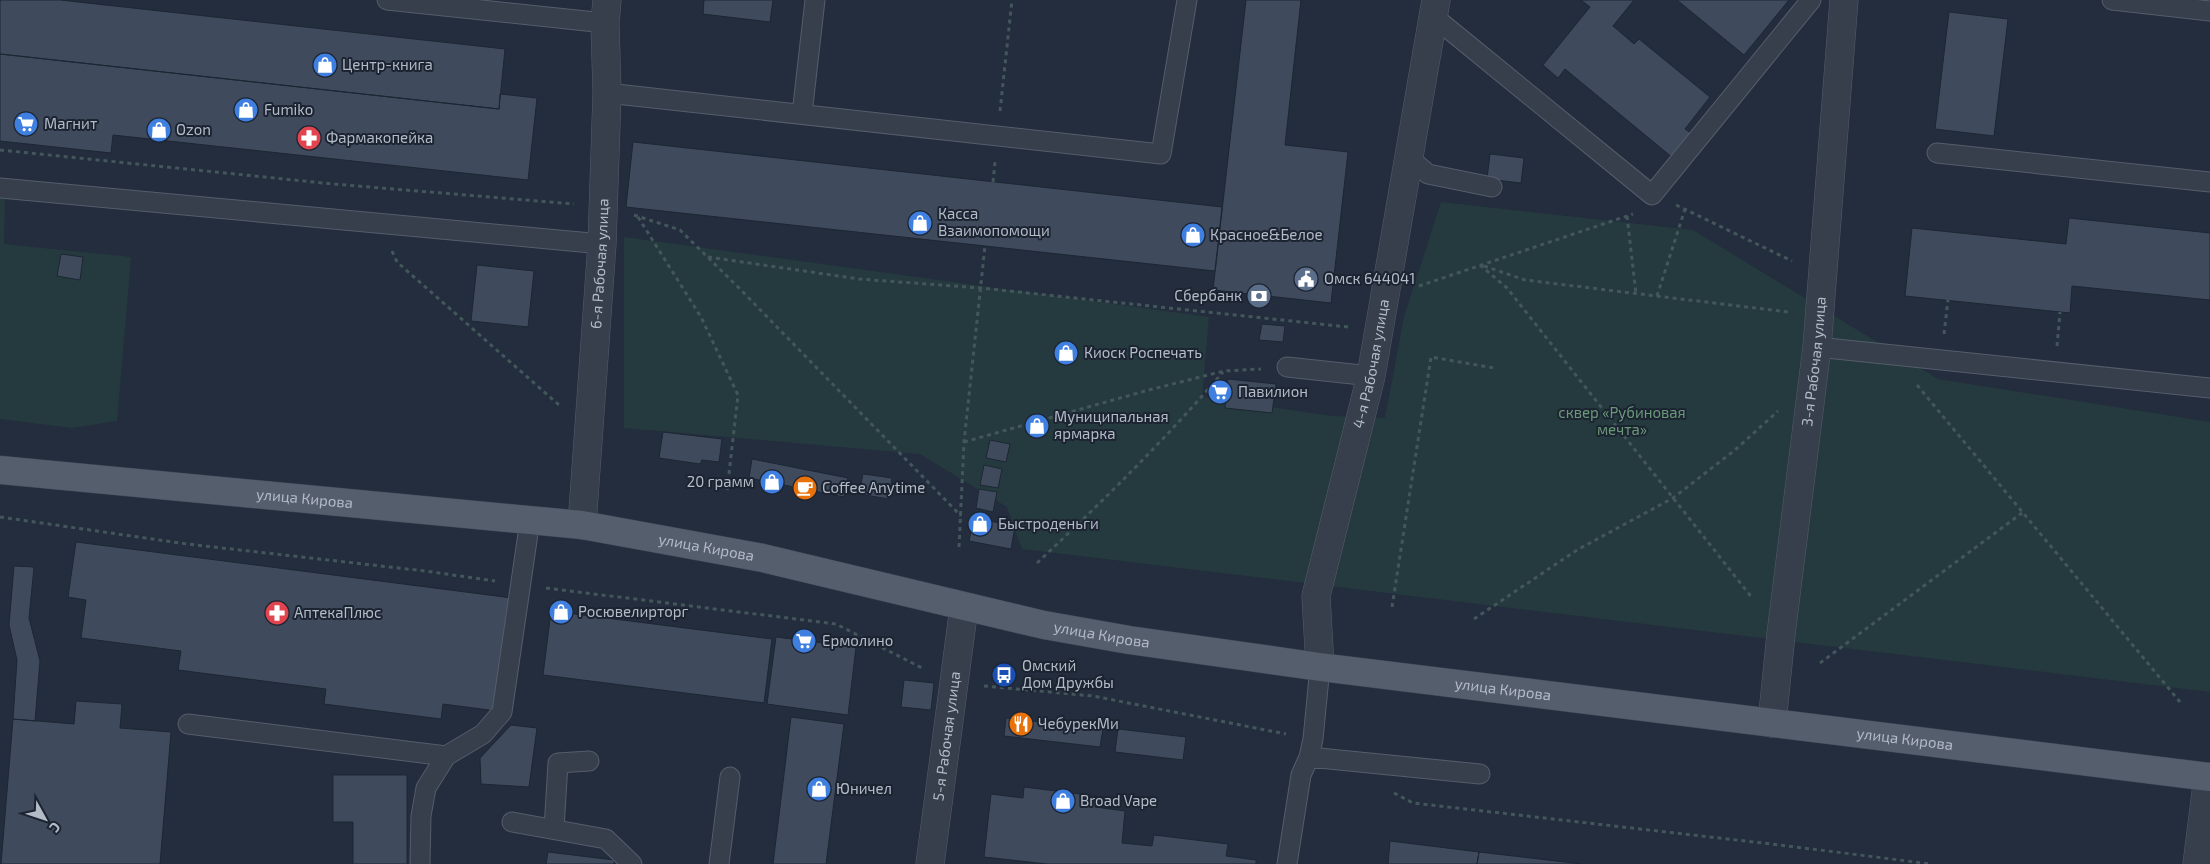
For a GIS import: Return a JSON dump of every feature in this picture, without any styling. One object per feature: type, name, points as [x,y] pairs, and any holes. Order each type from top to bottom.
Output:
[{"type":"main road","name":"улица Кирова","points":[[0,470],[582,525],[763,558],[964,608],[1129,640],[1320,667],[2209,777]]},
{"type":"street","name":"3-я Рабочая улица","points":[[1772,723],[1781,634],[1818,335],[1844,0]]},
{"type":"street","name":"4-я Рабочая улица","points":[[1320,667],[1316,596],[1371,376],[1435,8]]},
{"type":"street","name":"6-я Рабочая улица","points":[[582,525],[604,206],[607,93],[606,11]]},
{"type":"street","name":"5-я Рабочая улица","points":[[930,864],[964,608]]},
{"type":"street","points":[[2197,864],[2209,777]]},
{"type":"lane","points":[[386,0],[606,11]]},
{"type":"lane","points":[[802,114],[815,0]]},
{"type":"lane","points":[[607,93],[1161,154],[1187,0]]},
{"type":"lane","points":[[1435,8],[1652,195],[1811,0]]},
{"type":"lane","points":[[2112,0],[2210,11]]},
{"type":"lane","points":[[1937,153],[2210,182]]},
{"type":"lane","points":[[1409,158],[1428,174],[1492,186]]},
{"type":"lane","points":[[0,188],[602,244]]},
{"type":"lane","points":[[1818,335],[1893,355],[2210,388]]},
{"type":"lane","points":[[1287,367],[1371,376]]},
{"type":"lane","points":[[420,864],[421,816],[426,788],[446,756],[484,734],[502,712],[530,520]]},
{"type":"lane","points":[[1288,864],[1301,775],[1309,756],[1320,667]]},
{"type":"lane","points":[[188,724],[446,756]]},
{"type":"lane","points":[[1309,756],[1480,774]]},
{"type":"lane","points":[[554,830],[558,763],[589,762]]},
{"type":"lane","points":[[719,864],[730,778]]},
{"type":"lane","points":[[512,822],[606,839],[632,864]]},
{"type":"path","points":[[993,182],[1012,0]]},
{"type":"path","points":[[0,150],[333,184],[604,206],[680,230],[961,516]]},
{"type":"path","points":[[1670,201],[1822,275]]},
{"type":"path","points":[[1657,296],[1685,209]]},
{"type":"path","points":[[1385,297],[1635,213]]},
{"type":"path","points":[[1627,216],[1636,294]]},
{"type":"path","points":[[638,217],[701,317],[738,395],[727,491]]},
{"type":"path","points":[[379,224],[397,262],[589,432]]},
{"type":"path","points":[[959,547],[964,442],[985,246]]},
{"type":"path","points":[[707,257],[858,279],[981,288],[1379,330]]},
{"type":"path","points":[[1480,265],[1525,280],[1798,313],[1818,335]]},
{"type":"path","points":[[1480,265],[1508,288],[1781,634]]},
{"type":"path","points":[[1944,340],[1948,300]]},
{"type":"path","points":[[2056,352],[2060,312]]},
{"type":"path","points":[[1893,355],[2180,702]]},
{"type":"path","points":[[1392,607],[1431,356],[1494,368]]},
{"type":"path","points":[[964,442],[1145,391],[1224,372],[1287,367]]},
{"type":"path","points":[[1037,563],[1177,426],[1224,372]]},
{"type":"path","points":[[1474,618],[1577,550],[1673,498],[1735,450],[1813,379]]},
{"type":"path","points":[[1820,663],[2022,513]]},
{"type":"green space","points":[[0,196],[5,196],[4,244],[131,257],[117,421],[72,428],[0,419]]},
{"type":"green space","name":"сквер «Рубиновая мечта»","points":[[1441,202],[1693,230],[1938,379],[2210,422],[2210,692],[1022,549],[1007,507],[920,454],[624,428],[624,237],[1209,317],[1202,397],[1332,416],[1385,418],[1404,317]]},
{"type":"building","points":[[0,0],[60,0],[505,49],[499,109],[0,54]]},
{"type":"building","points":[[704,0],[773,0],[770,22],[703,14]]},
{"type":"building","points":[[1246,0],[1301,0],[1285,145],[1348,152],[1331,303],[1213,290]]},
{"type":"building","points":[[1581,0],[1634,0],[1613,26],[1634,44],[1639,39],[1710,97],[1685,129],[1692,134],[1673,158],[1565,69],[1558,78],[1543,65],[1590,7]]},
{"type":"building","points":[[1677,0],[1789,0],[1744,55]]},
{"type":"building","points":[[1949,12],[2008,19],[1994,136],[1935,129]]},
{"type":"building","points":[[0,54],[499,109],[500,94],[537,98],[528,180],[113,135],[111,153],[0,141]]},
{"type":"building","points":[[633,142],[1222,207],[1215,271],[626,207]]},
{"type":"building","points":[[1490,154],[1524,158],[1521,183],[1487,179]]},
{"type":"building","points":[[2069,218],[2210,233],[2210,300],[2072,286],[2070,313],[1905,296],[1912,228],[2066,244]]},
{"type":"building","points":[[61,254],[83,257],[80,280],[57,276]]},
{"type":"building","points":[[477,265],[534,271],[528,327],[471,321]]},
{"type":"building","points":[[1262,324],[1285,326],[1283,342],[1259,340]]},
{"type":"building","points":[[1228,379],[1276,384],[1272,413],[1225,408]]},
{"type":"building","points":[[663,432],[722,439],[719,462],[702,460],[700,464],[659,458]]},
{"type":"building","points":[[990,440],[1010,444],[1006,462],[986,458]]},
{"type":"building","points":[[752,459],[848,478],[844,497],[749,478]]},
{"type":"building","points":[[984,465],[1002,469],[998,488],[980,485]]},
{"type":"building","points":[[863,474],[892,478],[889,499],[859,494]]},
{"type":"building","points":[[979,489],[997,492],[993,512],[976,508]]},
{"type":"building","points":[[974,518],[1015,526],[1011,549],[969,541]]},
{"type":"building","points":[[76,542],[512,598],[497,711],[443,704],[441,719],[324,704],[326,689],[178,670],[181,651],[81,638],[86,600],[68,597]]},
{"type":"building","points":[[14,566],[34,567],[29,618],[40,661],[35,721],[13,719],[17,660],[9,625]]},
{"type":"building","points":[[551,611],[772,639],[764,703],[543,675]]},
{"type":"building","points":[[776,637],[856,647],[848,715],[767,704]]},
{"type":"building","points":[[904,680],[934,683],[931,710],[901,707]]},
{"type":"building","points":[[76,701],[122,704],[120,728],[171,732],[160,864],[1,864],[13,719],[74,724]]},
{"type":"building","points":[[791,717],[844,724],[826,864],[773,864]]},
{"type":"building","points":[[1006,718],[1103,729],[1100,747],[1004,736]]},
{"type":"building","points":[[511,725],[537,728],[529,787],[481,784],[480,758]]},
{"type":"building","points":[[1118,729],[1186,737],[1183,760],[1115,752]]},
{"type":"building","points":[[333,775],[407,775],[407,864],[353,864],[353,822],[333,822]]},
{"type":"building","points":[[1024,787],[1096,796],[1095,807],[1125,811],[1122,843],[1152,846],[1154,835],[1228,844],[1226,856],[1256,860],[1256,864],[1047,864],[984,857],[991,794],[1023,798]]},
{"type":"building","points":[[1390,841],[1479,852],[1477,864],[1388,864]]},
{"type":"building","points":[[548,852],[614,860],[614,864],[546,864]]},
{"type":"building","points":[[1479,852],[1582,864],[1477,864]]},
{"type":"place","name":"Центр-книга","points":[[325,65]]},
{"type":"place","name":"Fumiko","points":[[246,110]]},
{"type":"place","name":"Магнит","points":[[26,124]]},
{"type":"place","name":"Ozon","points":[[159,130]]},
{"type":"place","name":"Фармакопейка","points":[[309,138]]},
{"type":"place","name":"Касса Взаимопомощи","points":[[920,223]]},
{"type":"place","name":"Красное&Белое","points":[[1193,235]]},
{"type":"place","name":"Омск 644041","points":[[1306,279]]},
{"type":"place","name":"Сбербанк","points":[[1259,296]]},
{"type":"place","name":"Киоск Роспечать","points":[[1066,353]]},
{"type":"place","name":"Павилион","points":[[1220,392]]},
{"type":"place","name":"Муниципальная ярмарка","points":[[1037,426]]},
{"type":"place","name":"20 грамм","points":[[772,482]]},
{"type":"place","name":"Coffee Anytime","points":[[805,488]]},
{"type":"place","name":"Быстроденьги","points":[[980,524]]},
{"type":"place","name":"Росювелирторг","points":[[561,612]]},
{"type":"place","name":"АптекаПлюс","points":[[277,613]]},
{"type":"place","name":"Ермолино","points":[[804,641]]},
{"type":"place","name":"Омский Дом Дружбы","points":[[1004,675]]},
{"type":"place","name":"ЧебурекМи","points":[[1021,724]]},
{"type":"place","name":"Юничел","points":[[819,789]]},
{"type":"place","name":"Broad Vape","points":[[1063,801]]}]
